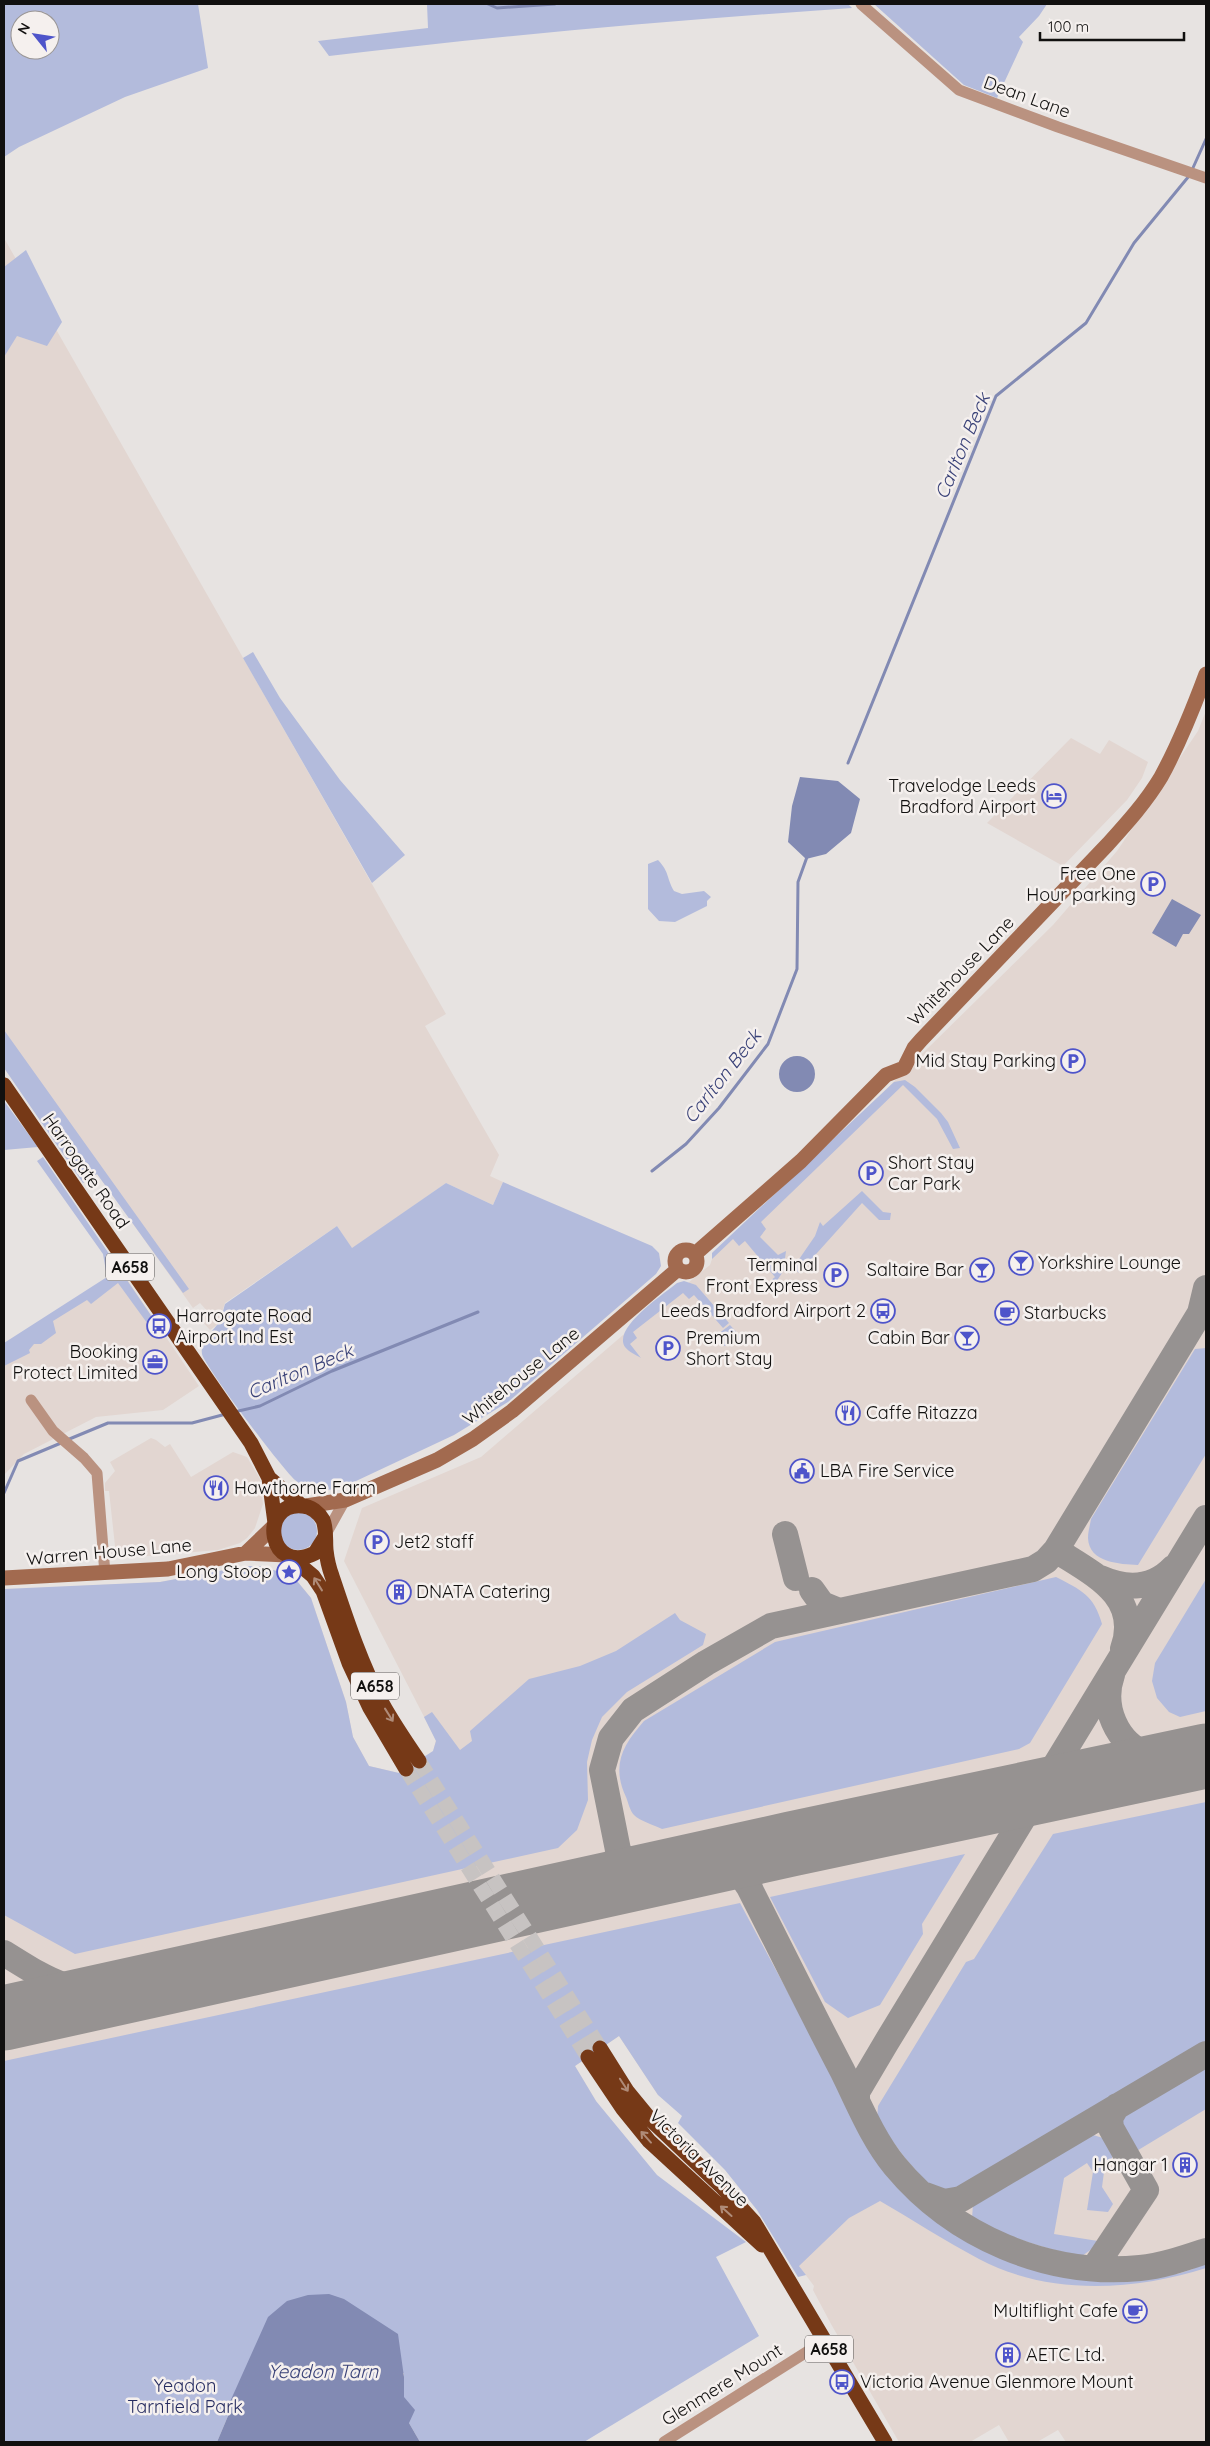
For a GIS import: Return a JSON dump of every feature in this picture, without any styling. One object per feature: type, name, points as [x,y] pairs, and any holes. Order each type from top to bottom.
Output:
[{"type":"highway","name":"Harrogate Road","points":[[4,1085],[251,1443],[269,1478],[274,1524]]},
{"type":"highway","name":"Harrogate Road","points":[[269,1478],[304,1506]]},
{"type":"highway","points":[[304,1506],[316,1511],[322,1519],[325,1536],[322,1546],[307,1557],[288,1556],[278,1548],[274,1540],[274,1524],[286,1509],[304,1506]]},
{"type":"highway","name":"A658","points":[[325,1536],[330,1568],[370,1708],[406,1769]]},
{"type":"highway","name":"A658","points":[[288,1556],[313,1576],[323,1591],[355,1660],[419,1760]]},
{"type":"highway","name":"Victoria Avenue","points":[[594,2052],[650,2119],[728,2193],[754,2222],[885,2442]]},
{"type":"street","name":"Dean Lane","points":[[861,4],[959,90],[1203,177]]},
{"type":"street","name":"Whitehouse Lane","points":[[304,1506],[344,1500],[437,1460],[473,1439],[512,1411],[678,1269],[687,1273],[692,1271],[698,1261],[695,1254],[800,1162],[886,1075],[904,1068],[921,1040],[1108,844],[1137,811],[1160,778],[1177,745],[1206,674]]},
{"type":"street","points":[[31,1400],[53,1430],[84,1458],[97,1473],[105,1574]]},
{"type":"street","points":[[325,1536],[344,1500]]},
{"type":"street","points":[[246,1553],[274,1524]]},
{"type":"street","name":"Warren House Lane","points":[[4,1578],[105,1574],[168,1569],[246,1553],[288,1556]]},
{"type":"street","name":"Glenmere Mount","points":[[664,2442],[824,2341]]},
{"type":"shaded area","points":[[4,238],[446,1014],[425,1026],[499,1155],[490,1176],[503,1182],[493,1205],[446,1183],[352,1249],[337,1226],[225,1303],[218,1324],[210,1330],[200,1319],[208,1312],[200,1303],[193,1308],[4,1043]]},
{"type":"shaded area","points":[[1206,711],[1206,2442],[1066,2442],[1058,2430],[1037,2442],[1009,2442],[999,2425],[970,2442],[899,2442],[831,2324],[813,2290],[814,2286],[799,2266],[692,2088],[658,2095],[619,2036],[575,2066],[596,2101],[4,2226],[4,1596],[38,1588],[160,1582],[246,1566],[260,1566],[280,1572],[297,1581],[311,1598],[346,1702],[353,1737],[369,1766],[399,1773],[433,1752],[436,1740],[344,1561],[362,1508],[481,1457],[679,1287],[688,1283],[710,1265],[714,1253],[802,1172],[1053,925],[1117,851],[1198,731]]},
{"type":"shaded area","points":[[1071,738],[1100,754],[1109,740],[1148,762],[1142,778],[1127,800],[1063,866],[987,823]]},
{"type":"shaded area","points":[[120,1269],[199,1386],[163,1410],[96,1417],[24,1454],[4,1475],[4,1355]]},
{"type":"shaded area","points":[[151,1438],[165,1447],[170,1444],[191,1477],[233,1452],[247,1457],[260,1479],[263,1504],[255,1528],[247,1538],[240,1543],[218,1550],[123,1558],[116,1555],[109,1491],[105,1491],[105,1483],[115,1471],[110,1462]]},
{"type":"green space","points":[[4,4],[198,4],[208,68],[125,97],[19,147],[4,157]]},
{"type":"green space","points":[[427,4],[848,4],[852,8],[590,29],[329,56],[318,41],[428,28]]},
{"type":"green space","points":[[874,4],[1047,4],[1039,16],[1019,37],[1023,42],[997,98],[964,85]]},
{"type":"green space","points":[[26,250],[62,322],[47,346],[17,336],[4,357],[4,267]]},
{"type":"green space","points":[[253,652],[280,698],[340,780],[405,855],[372,883],[243,658]]},
{"type":"green space","points":[[658,860],[664,868],[674,891],[682,894],[704,891],[711,897],[707,901],[707,906],[675,922],[659,921],[648,909],[648,864]]},
{"type":"green space","points":[[4,1030],[189,1289],[183,1293],[97,1174],[83,1183],[4,1068]]},
{"type":"green space","points":[[905,1080],[915,1087],[941,1113],[948,1122],[960,1148],[953,1149],[937,1119],[903,1085],[761,1222],[766,1229],[760,1237],[778,1255],[786,1251],[784,1266],[786,1267],[772,1288],[769,1282],[775,1277],[745,1241],[739,1246],[733,1239],[712,1259],[714,1251],[894,1082]]},
{"type":"green space","points":[[4,1101],[38,1147],[4,1150]]},
{"type":"green space","points":[[43,1157],[163,1333],[158,1338],[118,1283],[91,1304],[87,1300],[53,1321],[56,1333],[41,1344],[34,1344],[29,1350],[30,1353],[4,1366],[4,1343],[107,1277],[103,1254],[37,1161]]},
{"type":"green space","points":[[503,1182],[652,1246],[659,1253],[661,1266],[656,1274],[508,1402],[454,1435],[339,1489],[316,1489],[305,1486],[295,1480],[244,1417],[202,1354],[204,1341],[219,1323],[225,1304],[337,1226],[352,1248],[446,1183],[493,1205]]},
{"type":"green space","points":[[862,1191],[883,1212],[891,1213],[890,1220],[879,1220],[862,1203],[799,1273],[793,1268],[815,1236],[820,1222],[823,1226]]},
{"type":"green space","points":[[684,1281],[696,1285],[729,1323],[723,1328],[694,1295],[689,1299],[683,1293],[633,1332],[637,1338],[630,1344],[641,1358],[628,1350],[623,1339],[632,1321],[677,1283]]},
{"type":"green space","points":[[730,1325],[741,1337],[737,1342],[724,1346],[718,1342],[722,1339],[718,1334]]},
{"type":"green space","points":[[1206,1348],[1206,1454],[1138,1565],[1115,1563],[1100,1557],[1094,1553],[1088,1538],[1091,1519],[1195,1349]]},
{"type":"green space","points":[[298,1512],[311,1518],[317,1531],[311,1544],[298,1550],[285,1544],[279,1531],[285,1518]]},
{"type":"green space","points":[[246,1566],[260,1566],[280,1572],[297,1581],[311,1598],[346,1702],[353,1737],[369,1766],[399,1773],[433,1751],[436,1741],[424,1717],[432,1712],[460,1750],[472,1741],[470,1731],[529,1679],[580,1666],[616,1651],[675,1613],[680,1620],[706,1634],[703,1645],[627,1692],[602,1717],[592,1740],[587,1762],[588,1800],[577,1830],[558,1848],[75,1954],[4,1915],[4,1589],[160,1582]]},
{"type":"green space","points":[[1056,1577],[1073,1586],[1091,1600],[1102,1624],[1030,1743],[1019,1749],[662,1829],[640,1819],[631,1811],[620,1775],[621,1756],[630,1738],[644,1721],[775,1642]]},
{"type":"green space","points":[[1206,1579],[1206,1711],[1180,1717],[1169,1712],[1157,1698],[1152,1681],[1155,1663]]},
{"type":"green space","points":[[1206,1802],[1206,2042],[954,2192],[939,2192],[926,2182],[905,2158],[877,2120],[878,2106],[966,1962],[974,1959],[1053,1834]]},
{"type":"green space","points":[[965,1854],[922,1924],[923,1934],[880,2005],[848,2018],[825,2002],[770,1897]]},
{"type":"green space","name":"Yeadon Tarnfield Park","points":[[740,1903],[871,2147],[900,2190],[924,2212],[955,2235],[985,2251],[1019,2264],[1053,2273],[1113,2279],[1172,2271],[1177,2274],[1193,2269],[1206,2260],[1206,2268],[1150,2282],[1121,2285],[1091,2286],[1033,2279],[1006,2271],[979,2259],[880,2201],[849,2218],[799,2266],[806,2275],[798,2277],[757,2210],[725,2170],[678,2123],[682,2116],[658,2095],[619,2036],[575,2066],[596,2101],[657,2175],[746,2242],[716,2257],[759,2336],[584,2442],[420,2442],[409,2423],[404,2398],[404,2373],[229,2404],[228,2416],[217,2442],[4,2442],[4,2061]]},
{"type":"green space","points":[[1206,2065],[1206,2109],[1135,2152],[1122,2135],[1125,2114]]},
{"type":"green space","points":[[1090,2134],[1106,2139],[1113,2155],[1108,2169],[1104,2172],[1102,2187],[1113,2204],[1108,2212],[1087,2210],[1093,2172],[1087,2163],[1064,2178],[1054,2234],[1098,2241],[1093,2248],[1082,2256],[1026,2242],[972,2219],[973,2204]]},
{"type":"water","points":[[800,777],[838,781],[860,799],[851,833],[826,854],[806,859],[788,842],[792,806]]},
{"type":"water","points":[[1172,899],[1201,915],[1189,934],[1183,934],[1176,947],[1152,933]]},
{"type":"water","points":[[797,1056],[810,1061],[815,1074],[810,1087],[797,1092],[784,1087],[779,1074],[784,1061]]},
{"type":"water","name":"Yeadon Tarn","points":[[329,2294],[344,2299],[398,2334],[404,2377],[404,2397],[415,2410],[409,2423],[420,2442],[217,2442],[228,2416],[229,2404],[268,2317],[287,2301],[308,2295]]},
{"type":"waterway","points":[[488,4],[497,8],[555,4]]},
{"type":"waterway","name":"Carlton Beck","points":[[1192,170],[1206,139]]},
{"type":"waterway","name":"Carlton Beck","points":[[848,763],[996,396],[1086,323],[1134,243],[1189,176]]},
{"type":"waterway","name":"Carlton Beck","points":[[652,1171],[686,1144],[719,1108],[768,1044],[797,969],[798,882],[807,857]]},
{"type":"waterway","name":"Carlton Beck","points":[[234,1412],[260,1406],[332,1371],[478,1312]]},
{"type":"waterway","name":"Carlton Beck","points":[[67,1440],[108,1423],[192,1423],[226,1414]]},
{"type":"waterway","name":"Carlton Beck","points":[[4,1493],[18,1461],[61,1443]]},
{"type":"taxiway","points":[[618,1850],[602,1770],[611,1738],[633,1710],[706,1663],[771,1626],[1033,1569],[1046,1561],[1056,1550],[1200,1313],[1206,1288]]},
{"type":"taxiway","points":[[857,2100],[857,2092],[886,2043],[1206,1518]]},
{"type":"taxiway","points":[[785,1534],[796,1578]]},
{"type":"taxiway","points":[[1056,1550],[1098,1578],[1120,1601],[1126,1615],[1127,1631],[1123,1649]]},
{"type":"taxiway","points":[[1100,1578],[1119,1584],[1147,1584],[1165,1575],[1173,1568]]},
{"type":"taxiway","points":[[812,1590],[822,1604],[839,1611]]},
{"type":"taxiway","points":[[1112,1675],[1108,1699],[1110,1711],[1120,1733],[1127,1742],[1148,1755],[1183,1761]]},
{"type":"taxiway","points":[[990,1802],[1019,1790],[1045,1774]]},
{"type":"taxiway","points":[[1031,1810],[1051,1795],[1088,1781]]},
{"type":"taxiway","points":[[964,1808],[985,1808],[995,1812],[1003,1820]]},
{"type":"taxiway","points":[[697,1865],[721,1865],[733,1869],[744,1879],[749,1887],[750,1877],[756,1863],[761,1858],[791,1844]]},
{"type":"taxiway","points":[[589,1889],[607,1879],[611,1874],[616,1864],[618,1850],[629,1865],[637,1871],[655,1874]]},
{"type":"taxiway","points":[[749,1887],[879,2144],[895,2166],[919,2191],[945,2213],[974,2232],[1005,2247],[1071,2266],[1105,2269],[1140,2268],[1165,2264],[1206,2251]]},
{"type":"taxiway","points":[[4,1953],[63,1985],[92,1991],[130,1990]]},
{"type":"taxiway","points":[[925,2195],[944,2202],[961,2199],[1206,2054]]},
{"type":"taxiway","points":[[1094,2268],[1146,2190],[1111,2128],[1110,2118],[1117,2106]]},
{"type":"runway","points":[[4,2018],[791,1844],[1206,1756]]},
{"type":"tunnel","points":[[419,1761],[600,2048]]},
{"type":"tunnel","points":[[406,1769],[588,2057]]},
{"type":"place","name":"Travelodge Leeds Bradford Airport","points":[[1054,796]]},
{"type":"place","name":"Free One Hour parking","points":[[1153,884]]},
{"type":"place","name":"Mid Stay Parking","points":[[1073,1061]]},
{"type":"place","name":"Short Stay Car Park","points":[[871,1173]]},
{"type":"place","name":"Yorkshire Lounge","points":[[1021,1263]]},
{"type":"place","name":"Saltaire Bar","points":[[982,1270]]},
{"type":"place","name":"Terminal Front Express","points":[[836,1275]]},
{"type":"place","name":"Leeds Bradford Airport 2","points":[[883,1311]]},
{"type":"place","name":"Starbucks","points":[[1007,1313]]},
{"type":"place","name":"Harrogate Road Airport Ind Est","points":[[159,1326]]},
{"type":"place","name":"Cabin Bar","points":[[967,1338]]},
{"type":"place","name":"Premium Short Stay","points":[[668,1348]]},
{"type":"place","name":"Booking Protect Limited","points":[[155,1362]]},
{"type":"place","name":"Caffe Ritazza","points":[[848,1413]]},
{"type":"place","name":"LBA Fire Service","points":[[802,1471]]},
{"type":"place","name":"Hawthorne Farm","points":[[216,1488]]},
{"type":"place","name":"Jet2 staff","points":[[377,1542]]},
{"type":"place","name":"Long Stoop","points":[[289,1572]]},
{"type":"place","name":"DNATA Catering","points":[[399,1592]]},
{"type":"place","name":"Hangar 1","points":[[1185,2165]]},
{"type":"place","name":"Multiflight Cafe","points":[[1135,2311]]},
{"type":"place","name":"AETC Ltd.","points":[[1008,2355]]},
{"type":"place","name":"Victoria Avenue Glenmore Mount","points":[[842,2382]]}]
